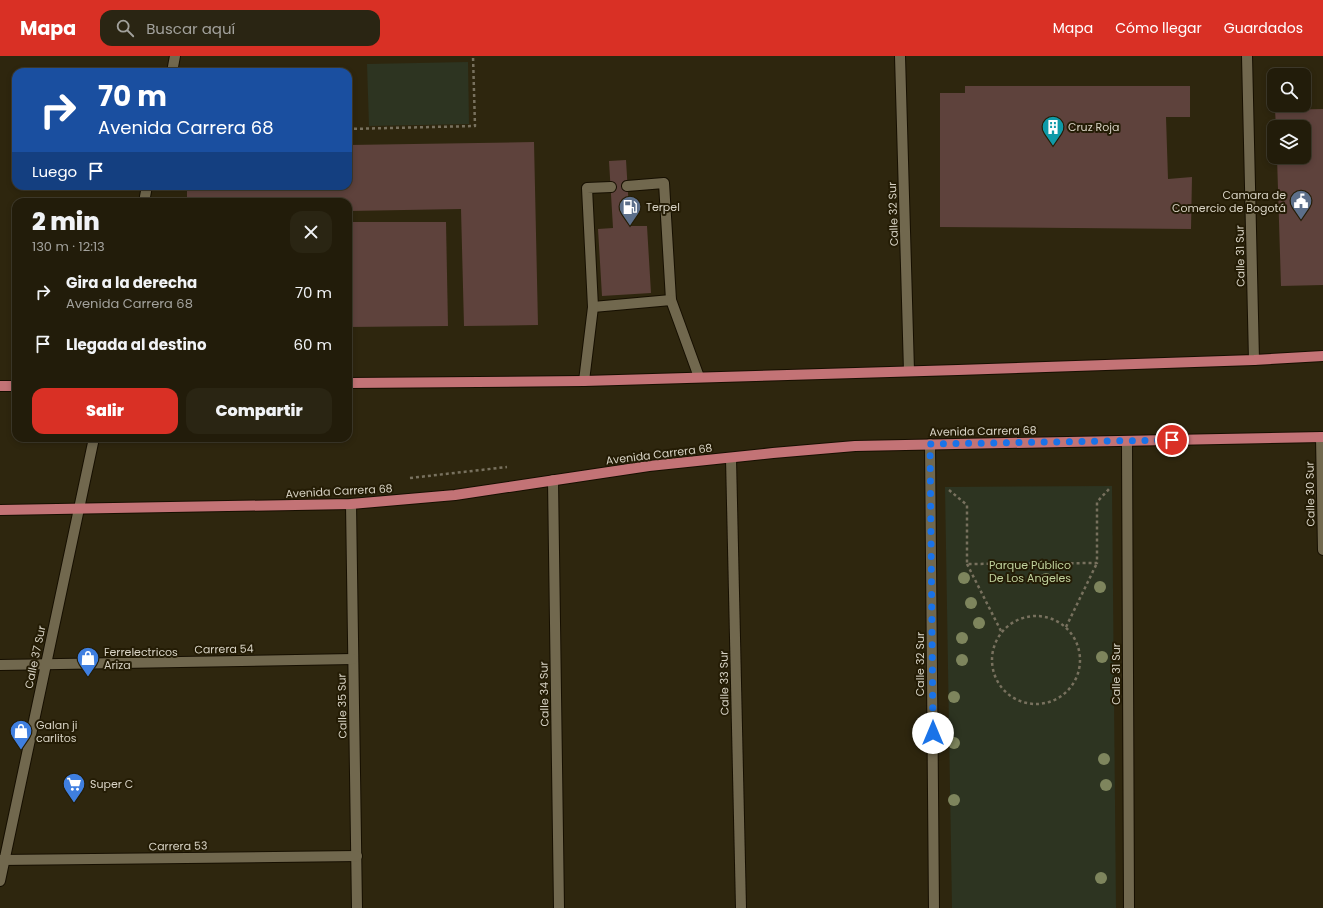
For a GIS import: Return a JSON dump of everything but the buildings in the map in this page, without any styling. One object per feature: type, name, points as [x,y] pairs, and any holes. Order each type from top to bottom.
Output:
[{"type":"main road","points":[[352,383],[699,377],[1254,360],[1323,356]]},
{"type":"main road","points":[[0,386],[12,386]]},
{"type":"main road","name":"Avenida Carrera 68","points":[[0,510],[351,504],[455,495],[649,466],[855,446],[1322,437]]},
{"type":"street","points":[[173,68],[175,56]]},
{"type":"street","name":"Calle 32 Sur","points":[[904,56],[909,371]]},
{"type":"street","name":"Calle 31 Sur","points":[[1247,56],[1254,360]]},
{"type":"street","points":[[627,186],[664,183],[671,300],[699,377]]},
{"type":"street","points":[[584,380],[593,307],[587,188],[611,187]]},
{"type":"street","points":[[593,307],[671,300]]},
{"type":"street","name":"Calle 30 Sur","points":[[1322,437],[1323,550]]},
{"type":"street","name":"Calle 31 Sur","points":[[1127,441],[1129,908]]},
{"type":"street","name":"Calle 37 Sur","points":[[0,881],[2,860],[46,664],[93,442]]},
{"type":"street","name":"Calle 32 Sur","points":[[930,444],[934,908]]},
{"type":"street","name":"Calle 33 Sur","points":[[731,458],[741,908]]},
{"type":"street","name":"Calle 34 Sur","points":[[553,480],[559,908]]},
{"type":"street","name":"Calle 35 Sur","points":[[351,504],[357,908]]},
{"type":"street","name":"Carrera 54","points":[[0,665],[353,659]]},
{"type":"street","name":"Carrera 53","points":[[2,860],[357,856]]},
{"type":"path","points":[[352,129],[474,126],[473,56]]},
{"type":"path","points":[[1066,627],[1098,563],[1097,502],[1128,470]]},
{"type":"path","points":[[930,474],[967,505],[967,564],[1002,633]]},
{"type":"path","points":[[967,564],[1098,563]]},
{"type":"path","points":[[1040,616],[1054,619],[1066,627],[1075,639],[1080,653],[1080,668],[1075,681],[1067,693],[1054,700],[1040,704],[1026,703],[1012,697],[1002,687],[995,674],[992,660],[995,646],[1002,633],[1012,622],[1026,617],[1040,616]]},
{"type":"green space","points":[[468,62],[469,124],[369,126],[367,64]]},
{"type":"green space","name":"Parque Público De Los Angeles","points":[[1112,486],[1116,908],[952,908],[945,487]]},
{"type":"place","name":"Cruz Roja","points":[[1053,146]]},
{"type":"place","name":"Camara de Comercio de Bogotá","points":[[1301,220]]},
{"type":"place","name":"Terpel","points":[[630,226]]},
{"type":"place","name":"Ferrelectricos Ariza","points":[[88,678]]},
{"type":"place","name":"Galan ji carlitos","points":[[21,750]]},
{"type":"place","name":"Super C","points":[[74,804]]},
{"type":"route","points":[[933,733],[930,444],[1172,440]]}]
